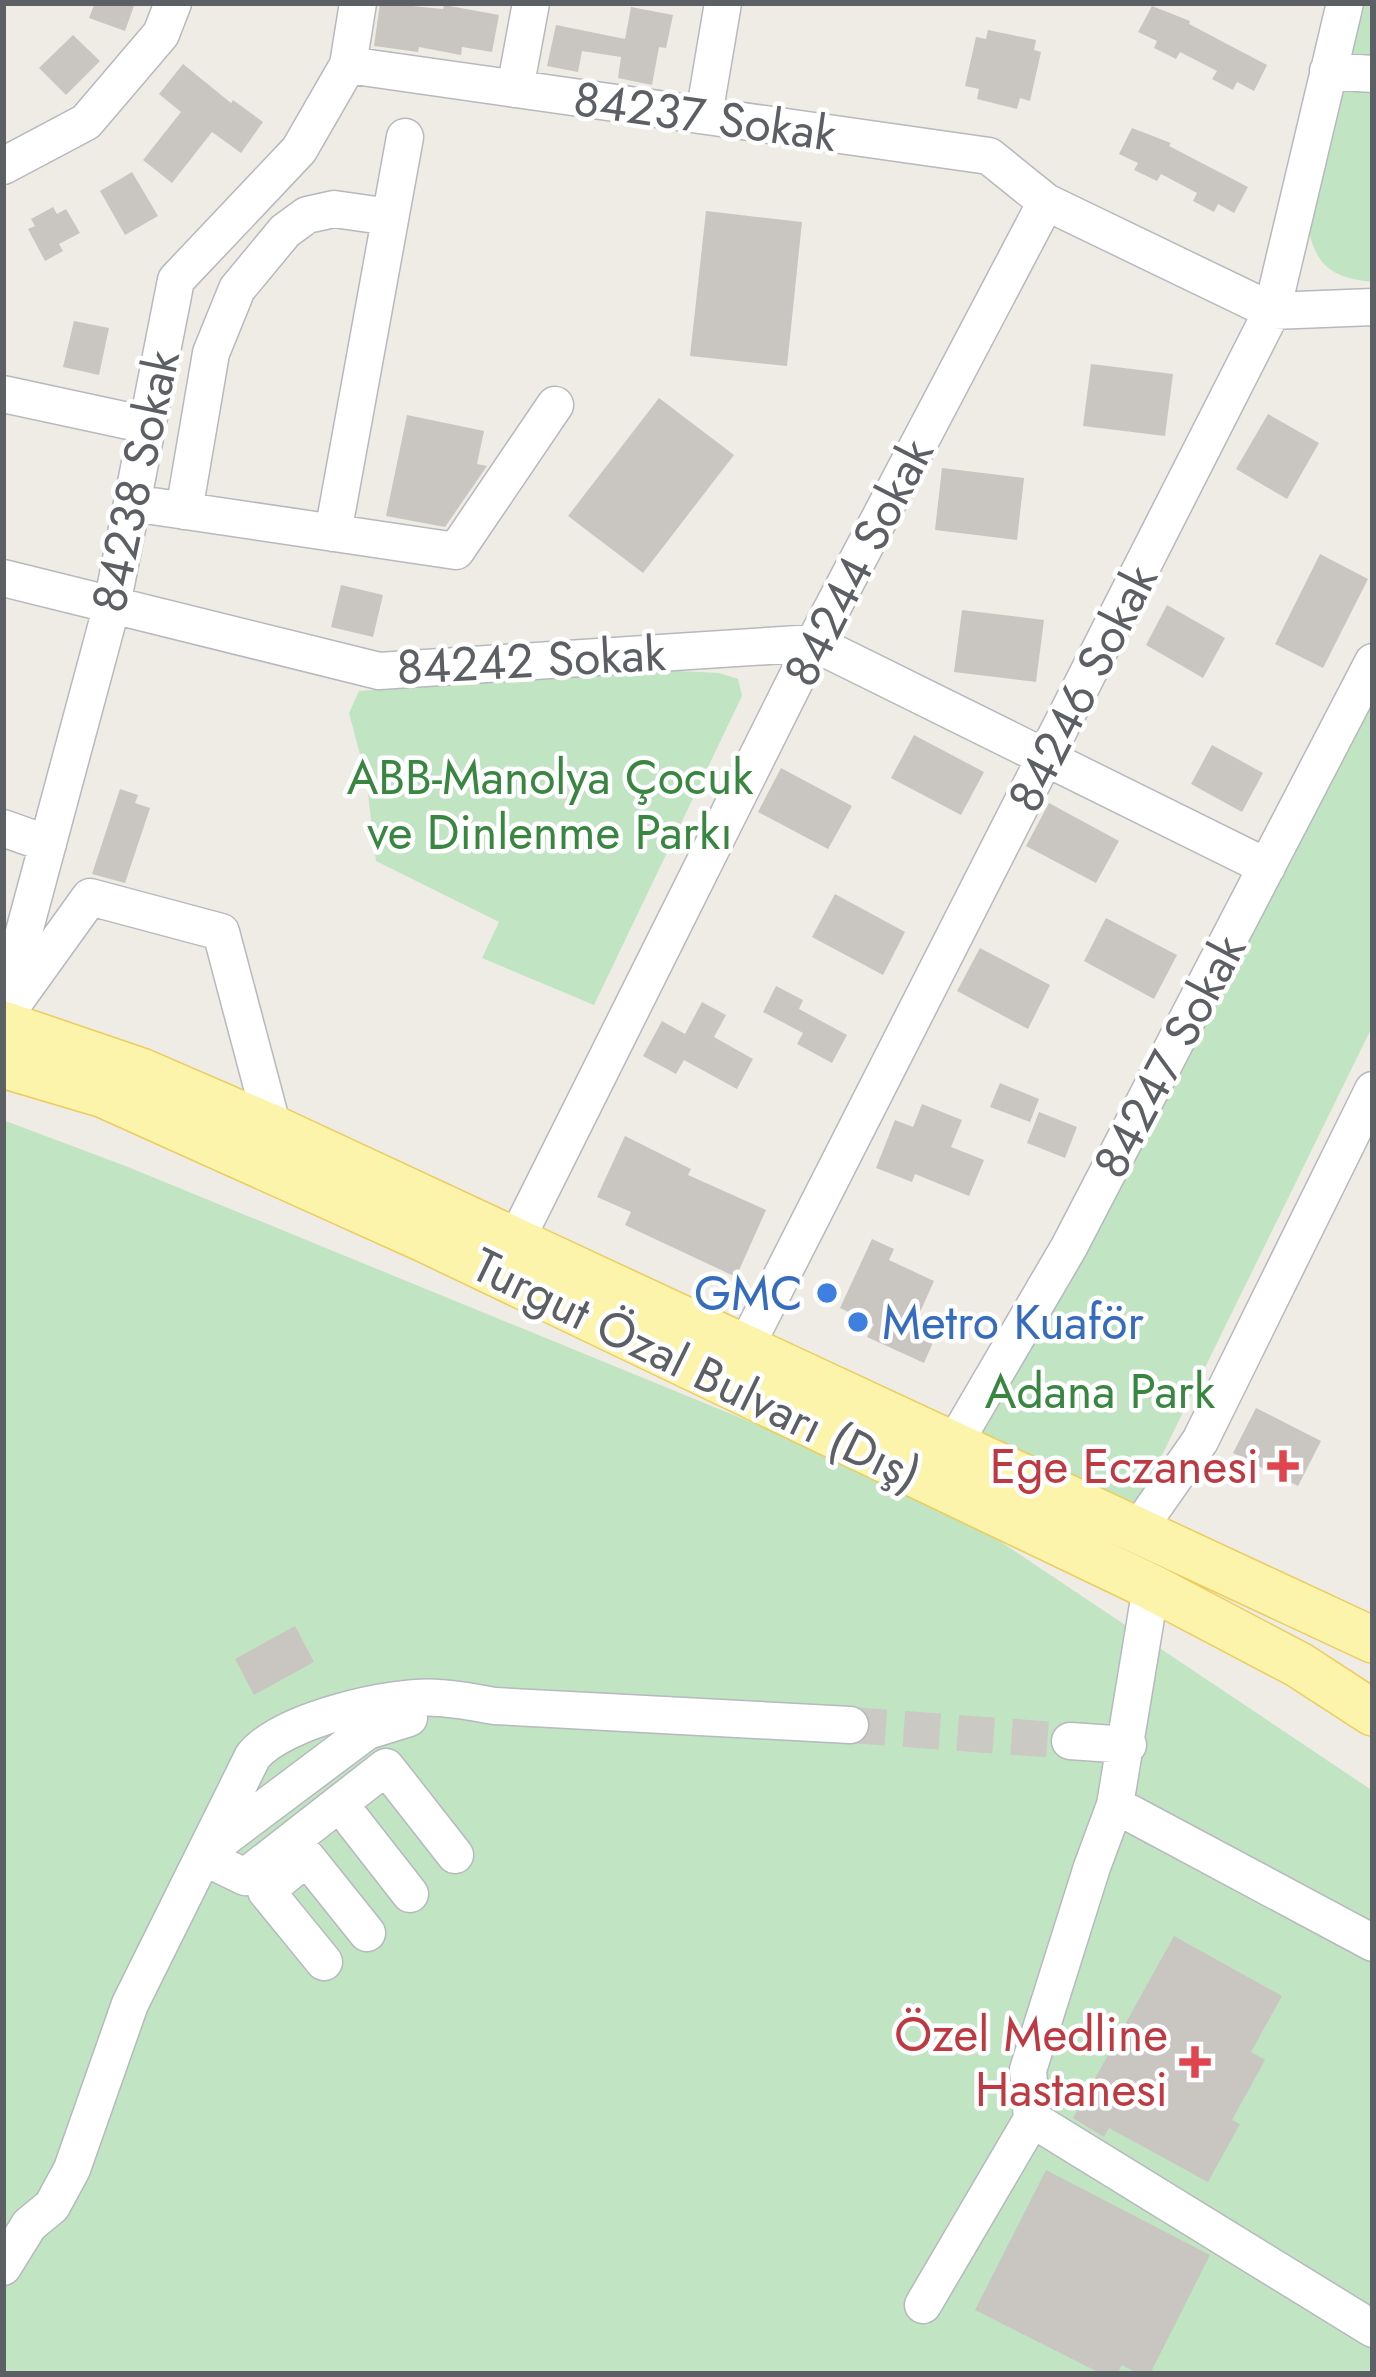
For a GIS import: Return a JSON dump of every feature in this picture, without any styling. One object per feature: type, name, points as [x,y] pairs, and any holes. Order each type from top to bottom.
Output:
[{"type":"main road","name":"Turgut Özal Bulvarı (Dış)","points":[[3,1018],[273,1128],[1137,1531],[1371,1634]]},
{"type":"main road","name":"Turgut Özal Bulvarı (Dış)","points":[[3,1065],[104,1096],[424,1238],[1151,1587],[1299,1665],[1373,1713]]},
{"type":"street","points":[[3,166],[86,122],[160,34],[173,3]]},
{"type":"street","name":"84238 Sokak","points":[[3,1018],[112,604],[176,280],[299,151],[348,65],[358,3]]},
{"type":"street","points":[[515,89],[531,3]]},
{"type":"street","points":[[704,116],[723,3]]},
{"type":"street","name":"84246 Sokak","points":[[746,1346],[1273,310],[1346,3]]},
{"type":"street","name":"84237 Sokak","points":[[348,65],[988,156],[1046,202]]},
{"type":"street","points":[[1328,71],[1373,74]]},
{"type":"street","points":[[333,533],[405,137]]},
{"type":"street","points":[[1046,202],[1273,310],[1373,307]]},
{"type":"street","name":"84244 Sokak","points":[[517,1238],[814,644],[1046,202]]},
{"type":"street","points":[[184,511],[211,353],[237,289],[285,231],[307,215],[334,209],[390,218]]},
{"type":"street","points":[[3,394],[147,425]]},
{"type":"street","points":[[132,503],[456,551],[555,405]]},
{"type":"street","name":"84242 Sokak","points":[[3,578],[379,671],[814,644]]},
{"type":"street","points":[[814,644],[1267,867]]},
{"type":"street","name":"84247 Sokak","points":[[954,1444],[1069,1247],[1373,662]]},
{"type":"street","points":[[3,828],[48,844]]},
{"type":"street","points":[[3,1018],[90,897],[221,932],[273,1128]]},
{"type":"street","points":[[1137,1531],[1200,1441],[1373,1090]]},
{"type":"street","points":[[922,2305],[1032,2119],[1028,2070],[1115,1805],[1151,1587]]},
{"type":"street","points":[[3,2267],[29,2225],[56,2200],[72,2169],[130,2004],[253,1756],[269,1739],[333,1714],[414,1698],[850,1725]]},
{"type":"street","points":[[207,1852],[367,1731],[424,1714],[495,1706]]},
{"type":"street","points":[[1070,1741],[1128,1745]]},
{"type":"street","points":[[207,1852],[244,1877],[386,1767],[455,1855]]},
{"type":"street","points":[[324,1962],[266,1891],[399,1784]]},
{"type":"street","points":[[1115,1805],[1373,1943]]},
{"type":"street","points":[[353,1820],[410,1894]]},
{"type":"street","points":[[307,1858],[367,1933]]},
{"type":"street","points":[[1032,2119],[1373,2329]]},
{"type":"green space","points":[[1360,3],[1373,3],[1373,282],[1328,268],[1316,252],[1308,227]]},
{"type":"green space","name":"ABB-Manolya Çocuk ve Dinlenme Parkı","points":[[637,669],[719,673],[738,679],[742,696],[594,1005],[482,958],[499,922],[376,861],[366,777],[349,713],[359,691]]},
{"type":"green space","name":"Adana Park","points":[[1373,691],[1373,1025],[1138,1504],[982,1434],[1293,858]]},
{"type":"green space","points":[[3,1120],[934,1497],[1373,1791],[1373,2374],[3,2374]]},
{"type":"building","points":[[95,3],[135,3],[125,31],[89,18]]},
{"type":"building","points":[[380,3],[443,9],[444,5],[499,15],[492,52],[462,47],[461,55],[419,47],[418,52],[374,46]]},
{"type":"building","points":[[1152,6],[1190,21],[1267,65],[1254,91],[1237,82],[1233,90],[1212,79],[1217,71],[1180,52],[1176,59],[1154,48],[1157,41],[1138,32]]},
{"type":"building","points":[[631,7],[673,15],[666,48],[659,47],[652,85],[618,78],[621,57],[582,51],[578,72],[547,66],[556,25],[625,39]]},
{"type":"building","points":[[988,30],[1036,40],[1034,50],[1041,52],[1030,101],[1020,98],[1017,109],[977,99],[979,89],[965,86],[976,37],[986,39]]},
{"type":"building","points":[[73,35],[100,61],[66,95],[39,68]]},
{"type":"building","points":[[183,64],[263,122],[241,153],[212,132],[172,183],[143,160],[181,112],[159,94]]},
{"type":"building","points":[[1132,128],[1171,143],[1169,146],[1248,187],[1234,213],[1218,204],[1214,212],[1193,201],[1197,193],[1161,174],[1157,181],[1134,170],[1138,163],[1119,154]]},
{"type":"building","points":[[132,172],[158,216],[125,235],[100,191]]},
{"type":"building","points":[[53,207],[57,214],[66,209],[80,233],[59,244],[63,251],[45,261],[28,229],[35,226],[31,219]]},
{"type":"building","points":[[706,211],[802,222],[787,366],[690,356]]},
{"type":"building","points":[[74,321],[109,328],[99,375],[63,367]]},
{"type":"building","points":[[1091,364],[1173,374],[1165,436],[1083,426]]},
{"type":"building","points":[[659,398],[734,455],[643,573],[568,516]]},
{"type":"building","points":[[1268,414],[1319,443],[1287,499],[1236,469]]},
{"type":"building","points":[[407,415],[484,431],[477,464],[487,466],[445,527],[386,516]]},
{"type":"building","points":[[942,468],[1024,478],[1017,540],[935,530]]},
{"type":"building","points":[[1320,554],[1368,579],[1323,668],[1275,644]]},
{"type":"building","points":[[341,585],[383,595],[373,637],[331,627]]},
{"type":"building","points":[[1167,605],[1225,638],[1203,678],[1146,645]]},
{"type":"building","points":[[962,610],[1044,620],[1036,682],[954,672]]},
{"type":"building","points":[[914,735],[984,772],[961,815],[891,778]]},
{"type":"building","points":[[1212,745],[1263,773],[1242,812],[1191,784]]},
{"type":"building","points":[[781,768],[852,806],[828,849],[758,812]]},
{"type":"building","points":[[120,789],[138,795],[135,803],[150,808],[125,883],[92,874]]},
{"type":"building","points":[[1049,803],[1119,841],[1096,883],[1026,846]]},
{"type":"building","points":[[835,894],[905,932],[883,975],[812,937]]},
{"type":"building","points":[[1106,918],[1177,955],[1154,999],[1084,961]]},
{"type":"building","points":[[980,948],[1050,985],[1028,1029],[957,991]]},
{"type":"building","points":[[776,986],[803,1000],[799,1009],[847,1035],[832,1063],[797,1044],[803,1033],[763,1012]]},
{"type":"building","points":[[702,1002],[726,1015],[714,1037],[753,1059],[737,1089],[684,1060],[676,1074],[643,1056],[662,1021],[685,1034]]},
{"type":"building","points":[[1000,1083],[1039,1099],[1030,1122],[990,1107]]},
{"type":"building","points":[[922,1104],[962,1120],[951,1147],[984,1160],[969,1196],[915,1174],[912,1182],[876,1168],[895,1120],[913,1127]]},
{"type":"building","points":[[1039,1112],[1077,1127],[1065,1158],[1027,1143]]},
{"type":"building","points":[[625,1136],[691,1169],[688,1175],[766,1210],[736,1277],[625,1225],[631,1212],[597,1197]]},
{"type":"building","points":[[872,1239],[894,1249],[889,1260],[934,1281],[916,1321],[938,1331],[924,1363],[867,1337],[874,1324],[840,1308]]},
{"type":"building","points":[[1256,1408],[1321,1441],[1298,1486],[1233,1453]]},
{"type":"building","points":[[295,1626],[314,1662],[254,1695],[235,1659]]},
{"type":"building","points":[[1174,1936],[1282,1996],[1251,2052],[1265,2060],[1232,2120],[1240,2124],[1208,2182],[1109,2128],[1104,2137],[1073,2118]]},
{"type":"building","points":[[1046,2170],[1210,2255],[1150,2374],[1122,2365],[1117,2374],[1102,2374],[975,2310]]},
{"type":"tunnel","points":[[850,1725],[1070,1741]]},
{"type":"place","name":"GMC","points":[[827,1293]]},
{"type":"place","name":"Metro Kuaför","points":[[858,1322]]},
{"type":"place","name":"Ege Eczanesi","points":[[1283,1466]]},
{"type":"place","name":"Özel Medline Hastanesi","points":[[1195,2062]]}]
